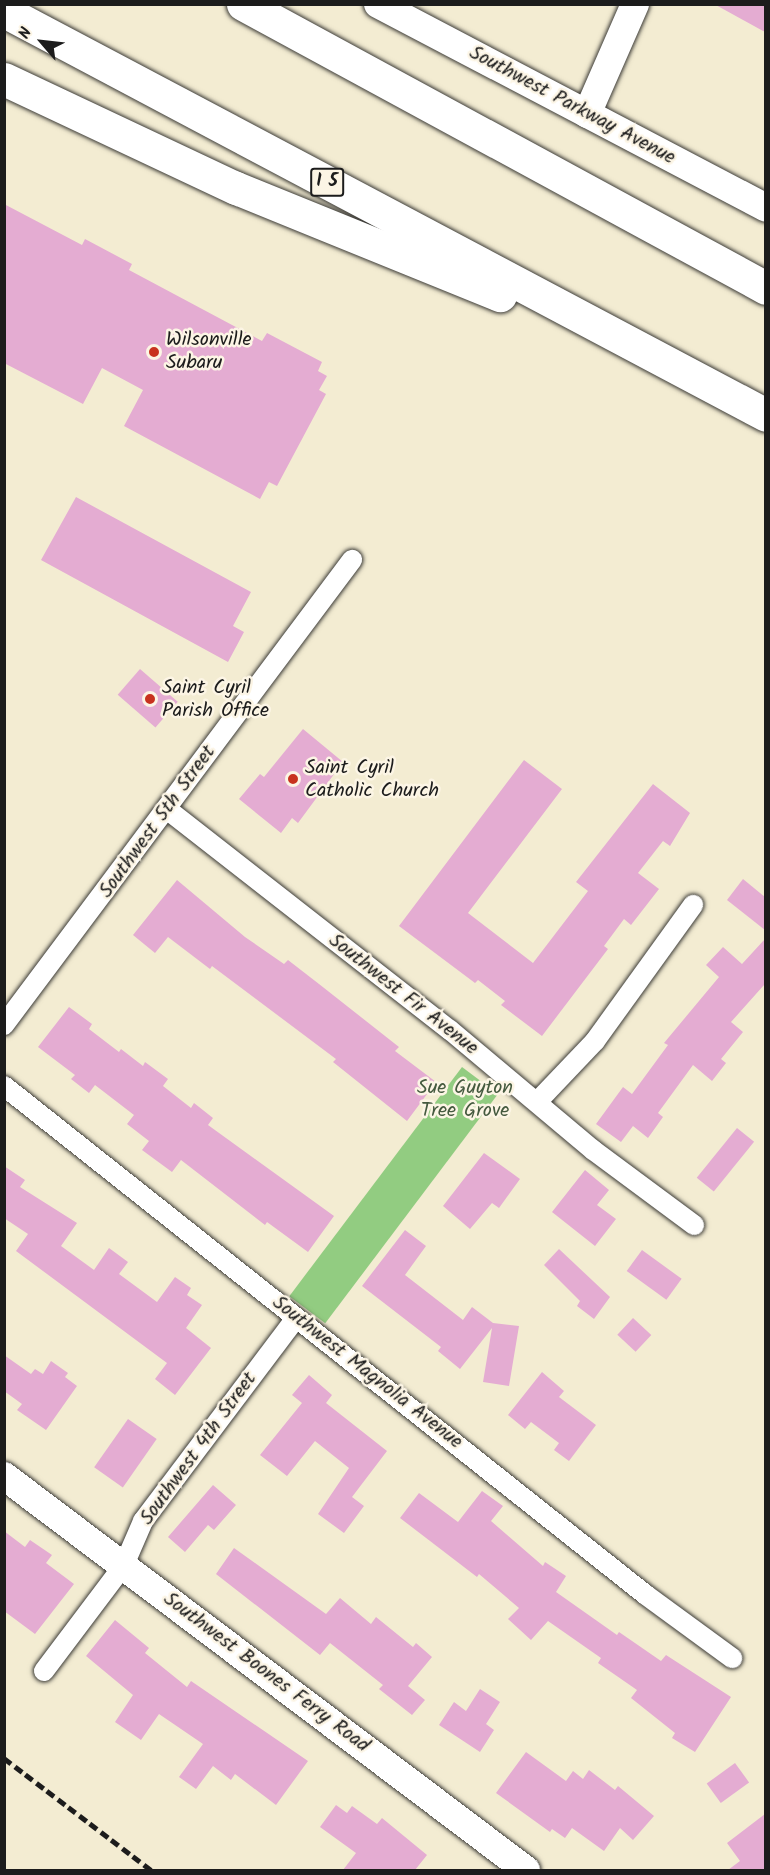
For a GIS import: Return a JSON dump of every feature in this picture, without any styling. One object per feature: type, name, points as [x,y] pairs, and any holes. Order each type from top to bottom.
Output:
[{"type":"highway","points":[[243,4],[765,288]]},
{"type":"highway","name":"I 5","points":[[4,11],[765,416]]},
{"type":"highway","name":"I 5","points":[[4,79],[236,188],[649,354]]},
{"type":"street","name":"Southwest Parkway Avenue","points":[[378,4],[765,208]]},
{"type":"street","points":[[587,114],[636,4]]},
{"type":"street","name":"Southwest 5th Street","points":[[4,1025],[168,810],[278,655],[352,560]]},
{"type":"street","name":"Southwest Fir Avenue","points":[[168,810],[537,1102],[593,1150],[694,1225]]},
{"type":"street","points":[[537,1102],[596,1041],[693,905]]},
{"type":"street","name":"Southwest Magnolia Avenue","points":[[4,1086],[296,1318],[732,1658]]},
{"type":"street","name":"Southwest 4th Street","points":[[44,1671],[124,1565],[143,1521],[296,1318]]},
{"type":"street","name":"Southwest Boones Ferry Road","points":[[4,1476],[526,1870]]},
{"type":"green space","name":"Sue Guyton Tree Grove","points":[[462,1067],[498,1094],[325,1323],[289,1296]]},
{"type":"building","points":[[714,4],[765,4],[765,32]]},
{"type":"building","name":"Wilsonville Subaru","points":[[4,204],[82,245],[85,239],[132,264],[129,270],[262,341],[267,333],[322,362],[318,371],[327,376],[319,390],[326,394],[277,486],[269,482],[260,499],[124,426],[143,390],[102,368],[83,404],[4,363]]},
{"type":"building","points":[[76,497],[251,592],[233,626],[244,632],[228,662],[41,560]]},
{"type":"building","name":"Saint Cyril Parish Office","points":[[140,669],[178,702],[155,727],[118,695]]},
{"type":"building","name":"Saint Cyril Catholic Church","points":[[303,729],[343,762],[298,823],[292,818],[281,833],[239,799],[260,774],[264,777]]},
{"type":"building","points":[[524,760],[562,789],[468,913],[533,963],[588,891],[576,882],[653,784],[690,813],[670,846],[663,841],[638,873],[659,889],[631,925],[624,919],[604,946],[608,949],[542,1036],[501,1005],[505,1001],[478,980],[475,983],[399,926]]},
{"type":"building","points":[[743,879],[765,897],[765,930],[727,900]]},
{"type":"building","points":[[177,880],[245,937],[284,964],[288,960],[319,984],[399,1047],[395,1051],[436,1082],[407,1121],[333,1062],[336,1059],[212,966],[210,969],[168,937],[155,953],[133,935]]},
{"type":"building","points":[[765,939],[765,984],[731,1022],[743,1032],[721,1059],[726,1063],[712,1081],[693,1065],[658,1113],[663,1117],[648,1138],[633,1126],[621,1142],[596,1124],[623,1087],[632,1094],[668,1045],[664,1043],[719,977],[706,965],[723,947],[742,964]]},
{"type":"building","points":[[69,1007],[92,1024],[89,1029],[119,1052],[121,1049],[143,1066],[145,1062],[168,1079],[163,1086],[191,1108],[194,1103],[213,1118],[208,1125],[334,1216],[308,1252],[267,1222],[265,1225],[181,1160],[172,1172],[142,1150],[149,1141],[127,1124],[134,1115],[95,1085],[89,1093],[71,1079],[75,1075],[38,1047]]},
{"type":"building","points":[[737,1128],[754,1142],[714,1192],[697,1178]]},
{"type":"building","points":[[484,1153],[520,1179],[499,1208],[492,1203],[470,1229],[443,1206]]},
{"type":"building","points":[[4,1166],[25,1180],[20,1187],[77,1223],[61,1246],[94,1270],[109,1248],[128,1262],[119,1274],[157,1302],[175,1277],[191,1288],[187,1295],[202,1305],[186,1328],[211,1348],[175,1395],[155,1379],[167,1363],[16,1251],[28,1234],[4,1218]]},
{"type":"building","points":[[585,1170],[609,1190],[597,1205],[616,1219],[595,1246],[552,1212]]},
{"type":"building","points":[[405,1230],[426,1246],[405,1275],[463,1320],[472,1307],[493,1323],[519,1326],[509,1386],[483,1382],[492,1328],[460,1369],[438,1351],[441,1347],[362,1286]]},
{"type":"building","points":[[559,1249],[610,1297],[594,1319],[577,1306],[580,1301],[544,1265]]},
{"type":"building","points":[[642,1250],[682,1279],[666,1300],[627,1271]]},
{"type":"building","points":[[633,1318],[651,1335],[636,1352],[617,1335]]},
{"type":"building","points":[[4,1355],[31,1374],[35,1369],[43,1374],[51,1361],[68,1373],[65,1377],[77,1386],[46,1430],[17,1410],[22,1404],[4,1391]]},
{"type":"building","points":[[542,1372],[564,1391],[559,1397],[596,1425],[569,1461],[554,1450],[559,1443],[531,1422],[525,1429],[508,1415]]},
{"type":"building","points":[[309,1375],[332,1395],[326,1403],[387,1451],[352,1497],[364,1506],[344,1533],[318,1514],[349,1468],[315,1441],[287,1476],[260,1455],[302,1403],[292,1395]]},
{"type":"building","points":[[128,1419],[157,1439],[123,1487],[94,1467]]},
{"type":"building","points":[[213,1485],[236,1505],[214,1530],[208,1525],[185,1552],[168,1537]]},
{"type":"building","points":[[482,1491],[503,1506],[491,1521],[543,1566],[545,1562],[566,1576],[556,1592],[617,1635],[619,1632],[661,1661],[666,1655],[731,1697],[695,1752],[672,1738],[675,1733],[631,1698],[637,1690],[598,1663],[601,1658],[548,1621],[531,1640],[508,1619],[519,1608],[479,1574],[477,1577],[400,1518],[419,1493],[458,1522]]},
{"type":"building","points":[[4,1531],[25,1547],[30,1540],[52,1555],[46,1563],[74,1584],[35,1634],[4,1611]]},
{"type":"building","points":[[234,1548],[326,1614],[340,1598],[371,1624],[376,1617],[413,1647],[416,1643],[432,1657],[408,1686],[425,1700],[412,1715],[379,1689],[383,1685],[330,1643],[320,1655],[216,1574]]},
{"type":"building","points":[[115,1620],[149,1648],[145,1653],[187,1687],[191,1681],[308,1761],[276,1805],[235,1774],[231,1780],[213,1766],[196,1789],[179,1777],[203,1744],[159,1714],[141,1740],[115,1722],[133,1695],[86,1656]]},
{"type":"building","points":[[480,1689],[500,1702],[486,1724],[494,1730],[480,1752],[439,1725],[454,1702],[466,1711]]},
{"type":"building","points":[[526,1752],[566,1781],[573,1771],[583,1779],[589,1770],[615,1790],[618,1786],[654,1816],[633,1840],[620,1828],[604,1851],[572,1828],[565,1838],[552,1829],[550,1832],[496,1793]]},
{"type":"building","points":[[735,1763],[749,1782],[721,1803],[707,1784]]},
{"type":"building","points":[[336,1805],[347,1813],[352,1806],[377,1824],[382,1818],[427,1855],[415,1870],[343,1870],[356,1853],[320,1827]]},
{"type":"building","points":[[765,1814],[765,1870],[728,1870],[740,1861],[727,1843]]},
{"type":"railway","points":[[4,1758],[151,1870]]},
{"type":"place","name":"Wilsonville Subaru","points":[[154,352]]},
{"type":"place","name":"Saint Cyril Parish Office","points":[[150,699]]},
{"type":"place","name":"Saint Cyril Catholic Church","points":[[293,779]]}]
